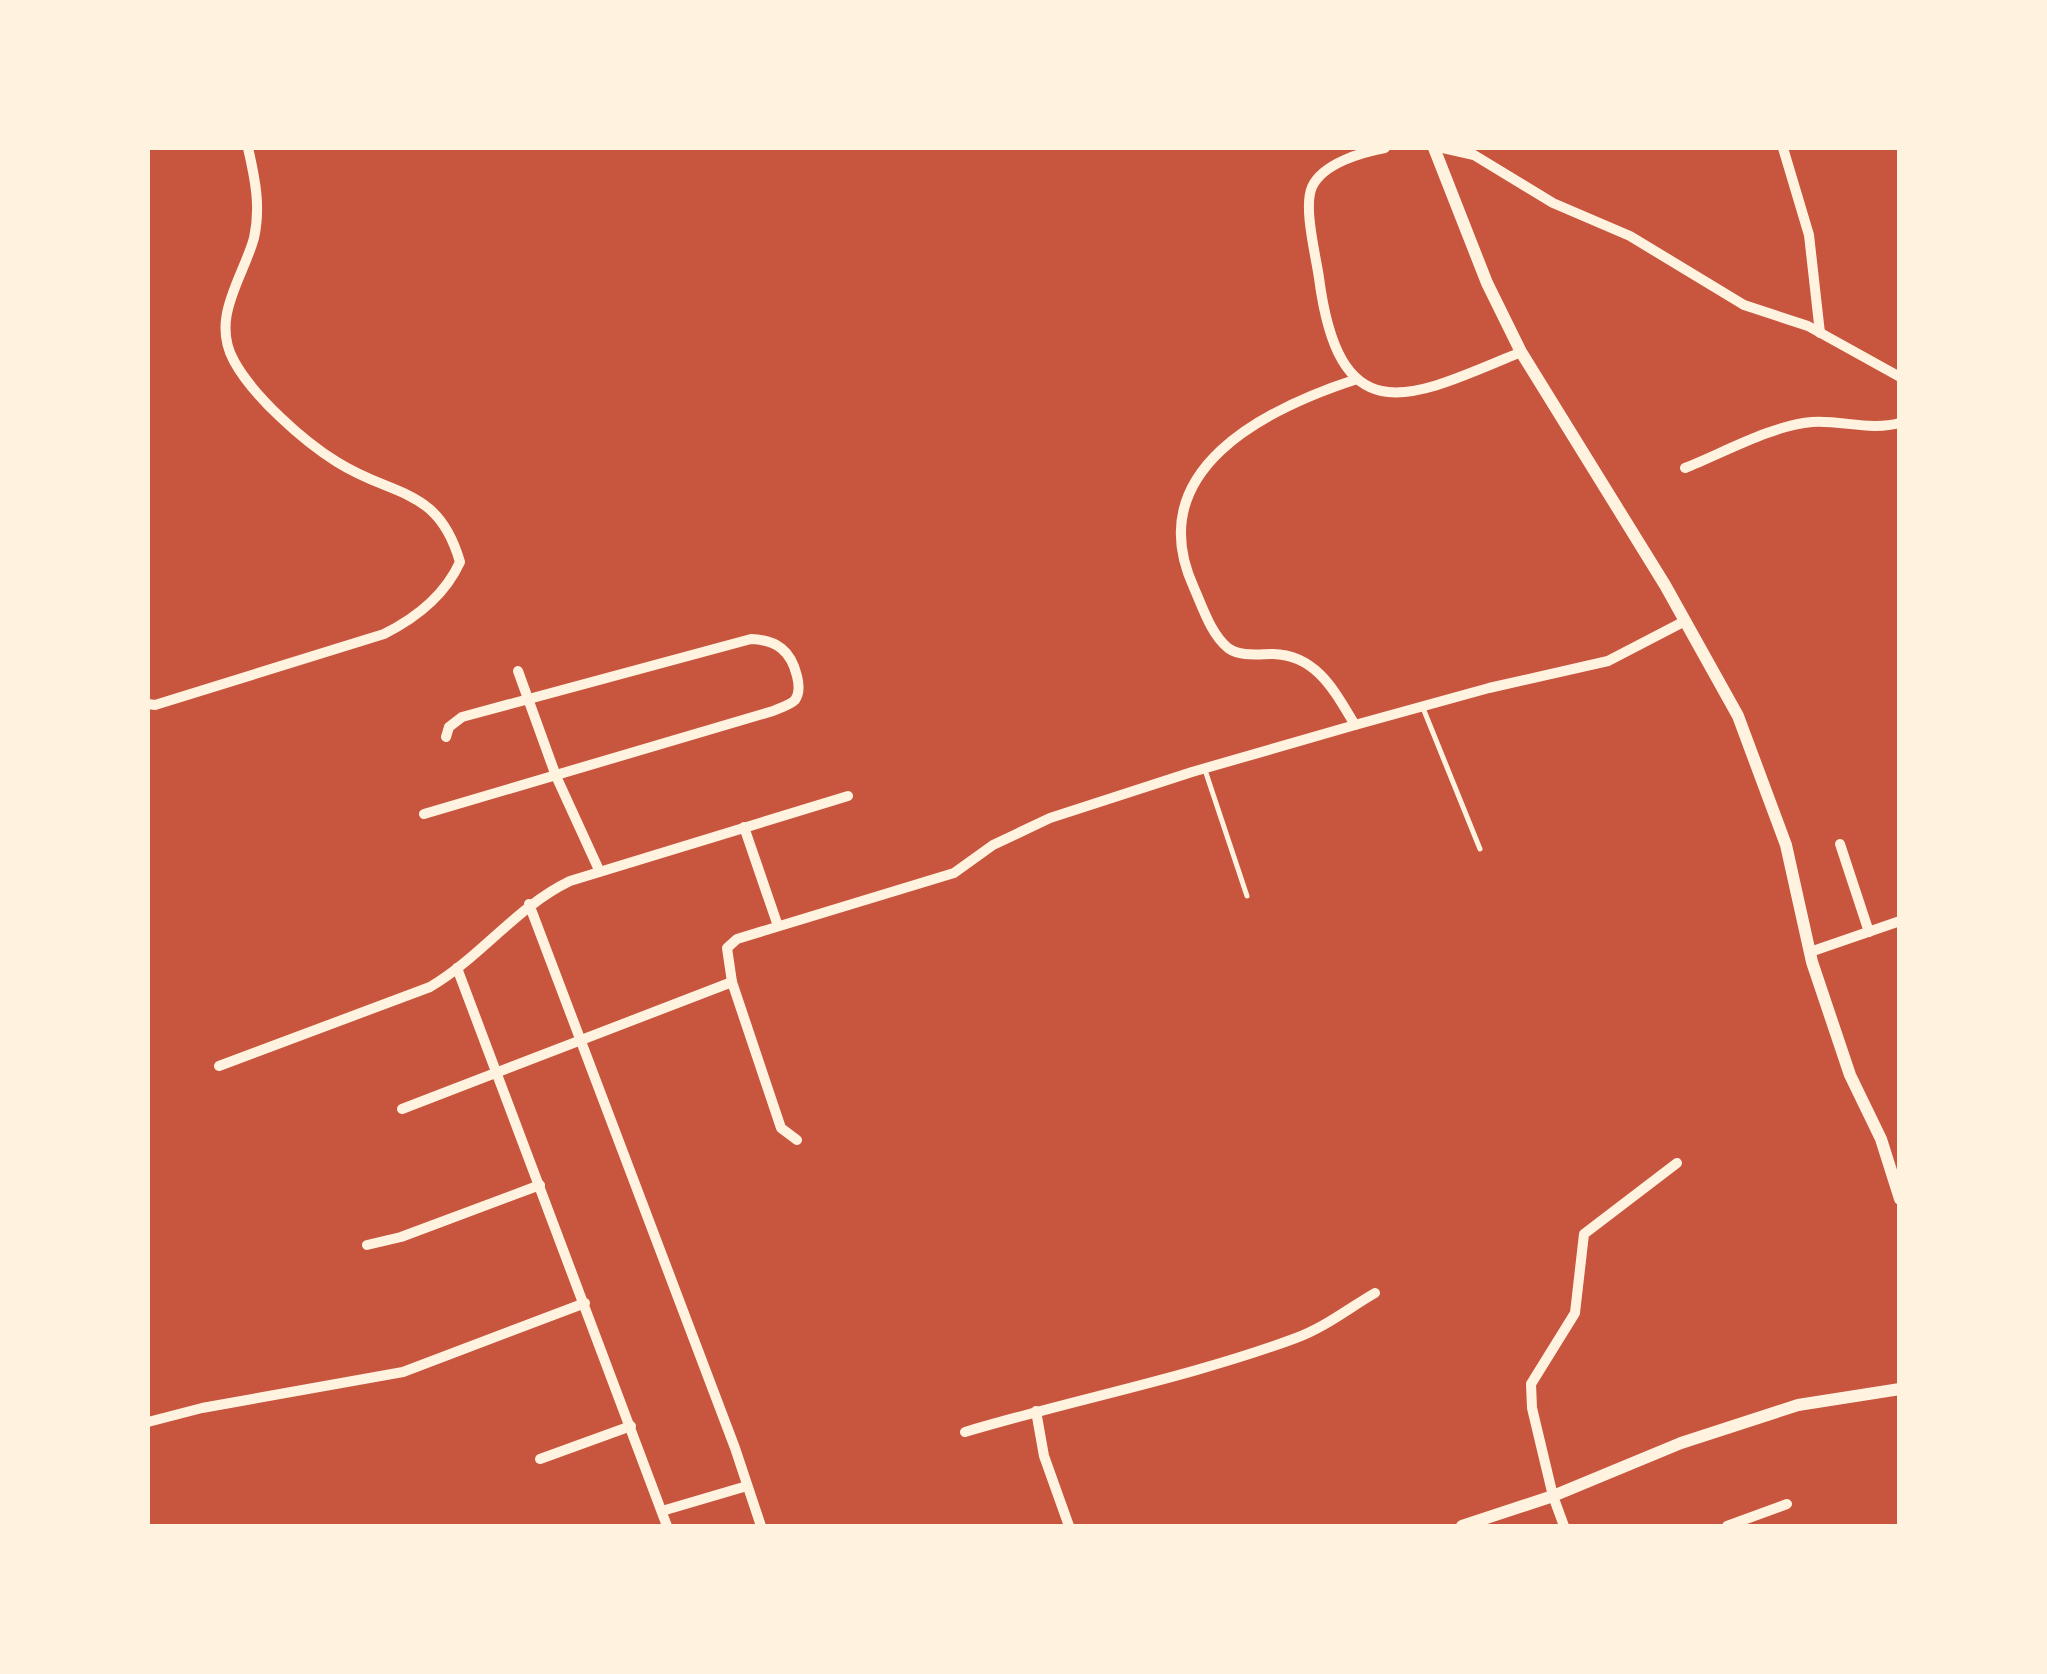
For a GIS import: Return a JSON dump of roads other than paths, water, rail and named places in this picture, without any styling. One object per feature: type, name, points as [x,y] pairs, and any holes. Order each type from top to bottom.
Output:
[{"type":"street","points":[[148,704],[155,706],[384,634],[428,605],[454,576],[460,562],[440,516],[426,504],[338,463],[265,401],[234,361],[226,324],[230,295],[253,239],[259,206],[248,148]]},
{"type":"street","points":[[1385,148],[1365,152],[1320,177],[1312,187],[1310,203],[1328,331],[1340,357],[1357,379],[1376,390],[1396,394],[1432,389],[1522,352]]},
{"type":"street","points":[[1434,148],[1487,283],[1522,352],[1686,621],[1738,716],[1786,845],[1810,952],[1850,1075],[1881,1139],[1900,1199]]},
{"type":"street","points":[[1443,148],[1474,156],[1552,202],[1630,236],[1744,305],[1808,326],[1900,377]]},
{"type":"street","points":[[1474,156],[1485,148]]},
{"type":"street","points":[[1784,148],[1809,235],[1820,334]]},
{"type":"street","points":[[1355,725],[1330,684],[1299,659],[1235,652],[1225,646],[1215,634],[1182,555],[1186,503],[1197,479],[1222,449],[1250,425],[1320,391],[1357,379]]},
{"type":"street","points":[[1685,468],[1790,425],[1824,422],[1885,427],[1900,422]]},
{"type":"street","points":[[798,1140],[780,1128],[732,982],[727,948],[737,939],[954,873],[1021,830],[1204,768],[1422,706],[1608,661],[1686,621]]},
{"type":"street","points":[[424,814],[792,703],[798,695],[798,681],[791,656],[778,644],[751,640],[462,718],[448,726],[446,737]]},
{"type":"street","points":[[518,672],[556,776],[598,870]]},
{"type":"street","points":[[219,1066],[430,988],[528,904],[558,886],[598,870],[848,796]]},
{"type":"street","points":[[744,827],[778,926]]},
{"type":"street","points":[[1840,844],[1870,932]]},
{"type":"street","points":[[528,904],[760,1526]]},
{"type":"street","points":[[1810,952],[1900,921]]},
{"type":"street","points":[[456,968],[667,1526]]},
{"type":"street","points":[[402,1109],[732,982]]},
{"type":"street","points":[[1564,1526],[1532,1408],[1532,1384],[1576,1313],[1584,1234],[1677,1163]]},
{"type":"street","points":[[367,1245],[401,1237],[540,1185]]},
{"type":"street","points":[[966,1432],[1193,1372],[1298,1338],[1375,1293]]},
{"type":"street","points":[[148,1422],[202,1408],[402,1372],[584,1303]]},
{"type":"street","points":[[1462,1526],[1553,1496],[1681,1443],[1798,1405],[1900,1389]]},
{"type":"street","points":[[1036,1411],[1044,1456],[1069,1526]]},
{"type":"street","points":[[540,1459],[631,1426]]},
{"type":"street","points":[[662,1511],[747,1486]]},
{"type":"street","points":[[1727,1526],[1786,1504]]},
{"type":"lane","points":[[1422,706],[1480,849]]},
{"type":"lane","points":[[1204,768],[1247,896]]}]
